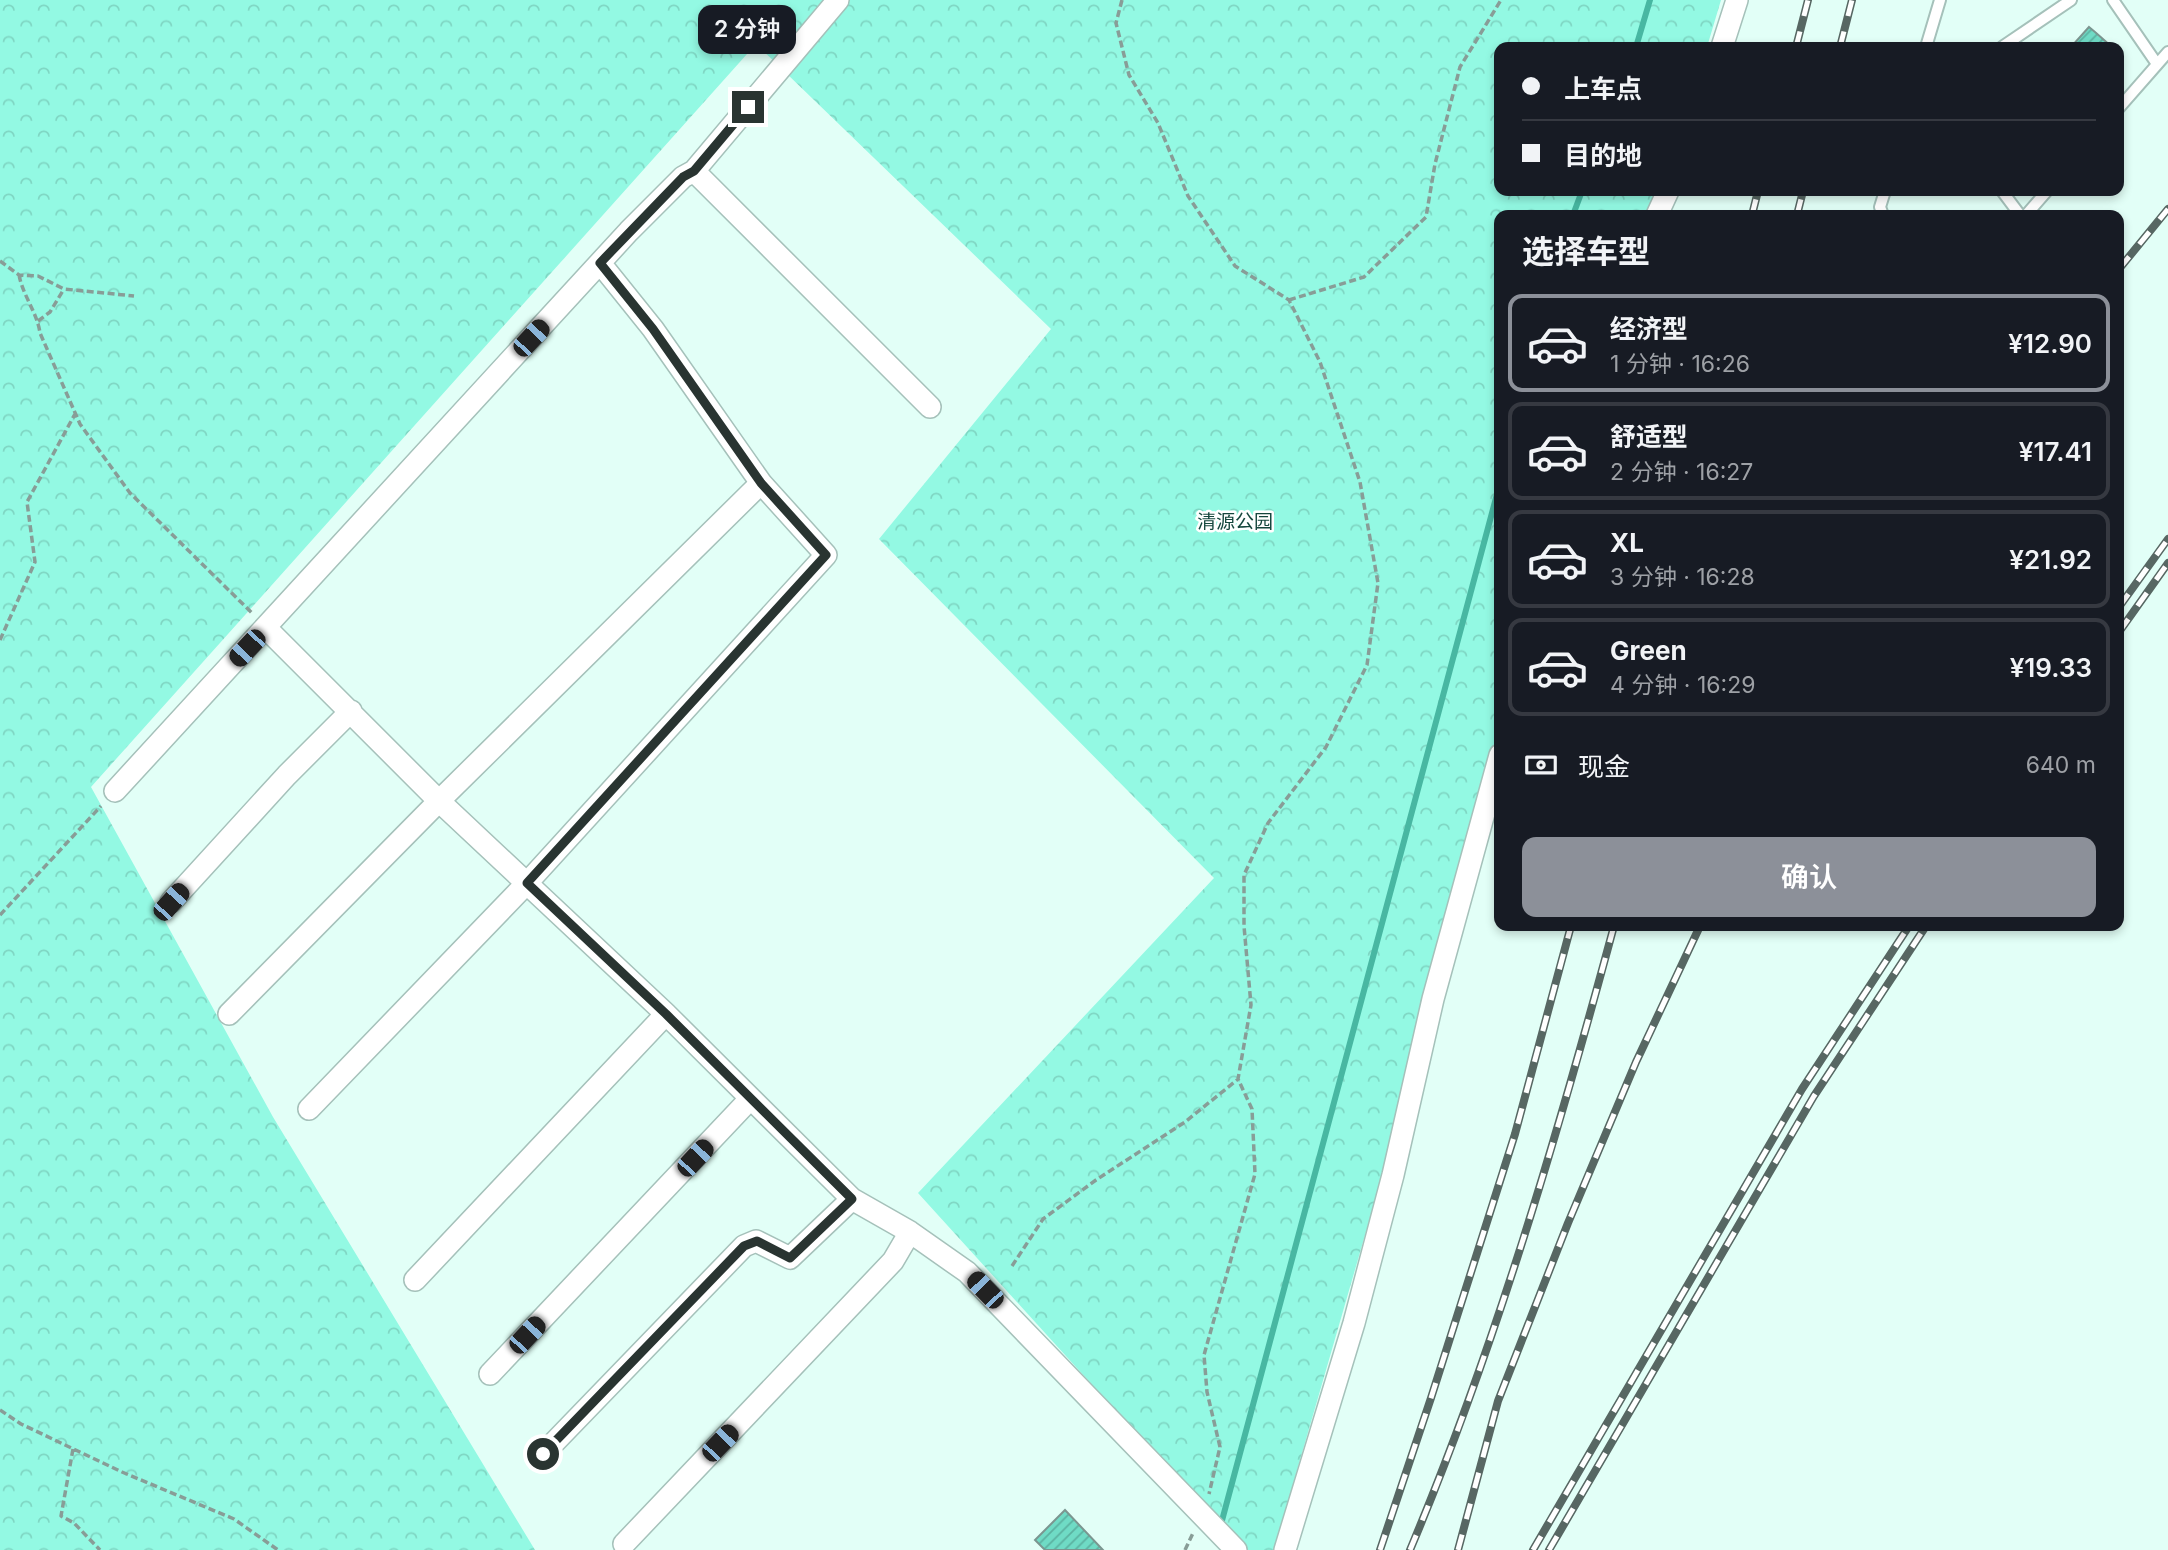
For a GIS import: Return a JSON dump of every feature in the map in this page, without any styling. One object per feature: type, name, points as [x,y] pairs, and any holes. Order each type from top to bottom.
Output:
[{"type":"street","points":[[115,791],[600,263],[683,177],[694,171],[838,0]]},
{"type":"street","points":[[1724,42],[1737,0]]},
{"type":"street","points":[[694,171],[930,407]]},
{"type":"street","points":[[309,1109],[527,883],[826,555],[761,483],[653,329],[600,263]]},
{"type":"street","points":[[229,1014],[439,801],[761,483]]},
{"type":"street","points":[[267,628],[439,801],[666,1014],[852,1199],[911,1232],[967,1272],[1236,1550]]},
{"type":"street","points":[[171,902],[287,775],[352,711]]},
{"type":"street","points":[[1285,1550],[1298,1499],[1354,1323],[1433,999],[1494,777]]},
{"type":"street","points":[[415,1280],[666,1014]]},
{"type":"street","points":[[490,1374],[750,1099]]},
{"type":"street","points":[[543,1454],[744,1246],[757,1241],[790,1258],[852,1199]]},
{"type":"street","points":[[624,1544],[893,1261],[911,1232]]},
{"type":"lane","points":[[1927,42],[1940,0]]},
{"type":"lane","points":[[2009,42],[2071,0]]},
{"type":"lane","points":[[2113,0],[2157,64]]},
{"type":"lane","points":[[2124,102],[2168,52]]},
{"type":"lane","points":[[2006,196],[2019,210]]},
{"type":"lane","points":[[2028,210],[2042,196]]},
{"type":"path","points":[[1122,0],[1116,23],[1129,75],[1158,123],[1188,197],[1235,266],[1289,300],[1321,362],[1360,482],[1378,583],[1367,666],[1326,747],[1268,823],[1244,874],[1244,926],[1251,1005],[1238,1079],[1252,1109],[1255,1174],[1204,1355],[1207,1392],[1220,1447],[1206,1518]]},
{"type":"path","points":[[1289,300],[1364,278],[1426,217],[1435,164],[1460,67],[1501,0]]},
{"type":"path","points":[[0,261],[19,275],[38,276],[64,289],[134,296]]},
{"type":"path","points":[[19,275],[21,287],[38,321],[40,333],[80,424],[130,493],[267,628]]},
{"type":"path","points":[[38,321],[50,312],[64,289]]},
{"type":"path","points":[[0,640],[35,562],[27,502],[75,413]]},
{"type":"path","points":[[0,915],[115,791]]},
{"type":"path","points":[[1012,1266],[1043,1219],[1096,1180],[1185,1122],[1238,1079]]},
{"type":"path","points":[[0,1410],[21,1424],[122,1472],[234,1519],[278,1550]]},
{"type":"path","points":[[73,1449],[61,1516],[74,1523],[100,1550]]},
{"type":"green space","name":"清源公园","points":[[0,0],[1721,0],[1708,42],[1494,42],[1494,196],[1665,196],[1660,210],[1494,210],[1494,789],[1274,1550],[1242,1550],[918,1193],[1214,878],[879,539],[1051,329],[756,44],[91,787],[273,1117],[535,1550],[0,1550]]},
{"type":"building","points":[[2089,27],[2106,42],[2076,42]]},
{"type":"building","points":[[1065,1510],[1103,1550],[1045,1550],[1035,1540]]},
{"type":"waterway","points":[[1637,42],[1650,0]]},
{"type":"waterway","points":[[1575,210],[1580,196]]},
{"type":"waterway","points":[[1220,1528],[1494,505]]},
{"type":"railway","points":[[1797,42],[1808,0]]},
{"type":"railway","points":[[1841,42],[1852,0]]},
{"type":"railway","points":[[1753,210],[1757,196]]},
{"type":"railway","points":[[1798,210],[1802,196]]},
{"type":"railway","points":[[2124,263],[2168,209]]},
{"type":"railway","points":[[2124,600],[2168,539]]},
{"type":"railway","points":[[2124,625],[2168,563]]},
{"type":"railway","points":[[1380,1550],[1515,1134],[1570,931]]},
{"type":"railway","points":[[1410,1550],[1470,1397],[1523,1241],[1613,931]]},
{"type":"railway","points":[[1458,1550],[1498,1401],[1568,1223],[1636,1062],[1698,931]]},
{"type":"railway","points":[[1533,1550],[1802,1089],[1906,931]]},
{"type":"railway","points":[[1549,1550],[1814,1096],[1923,931]]},
{"type":"route","points":[[543,1454],[744,1246],[757,1241],[790,1258],[852,1199],[666,1014],[527,883],[826,555],[761,483],[653,329],[600,263],[683,177],[694,171],[748,107]]}]
